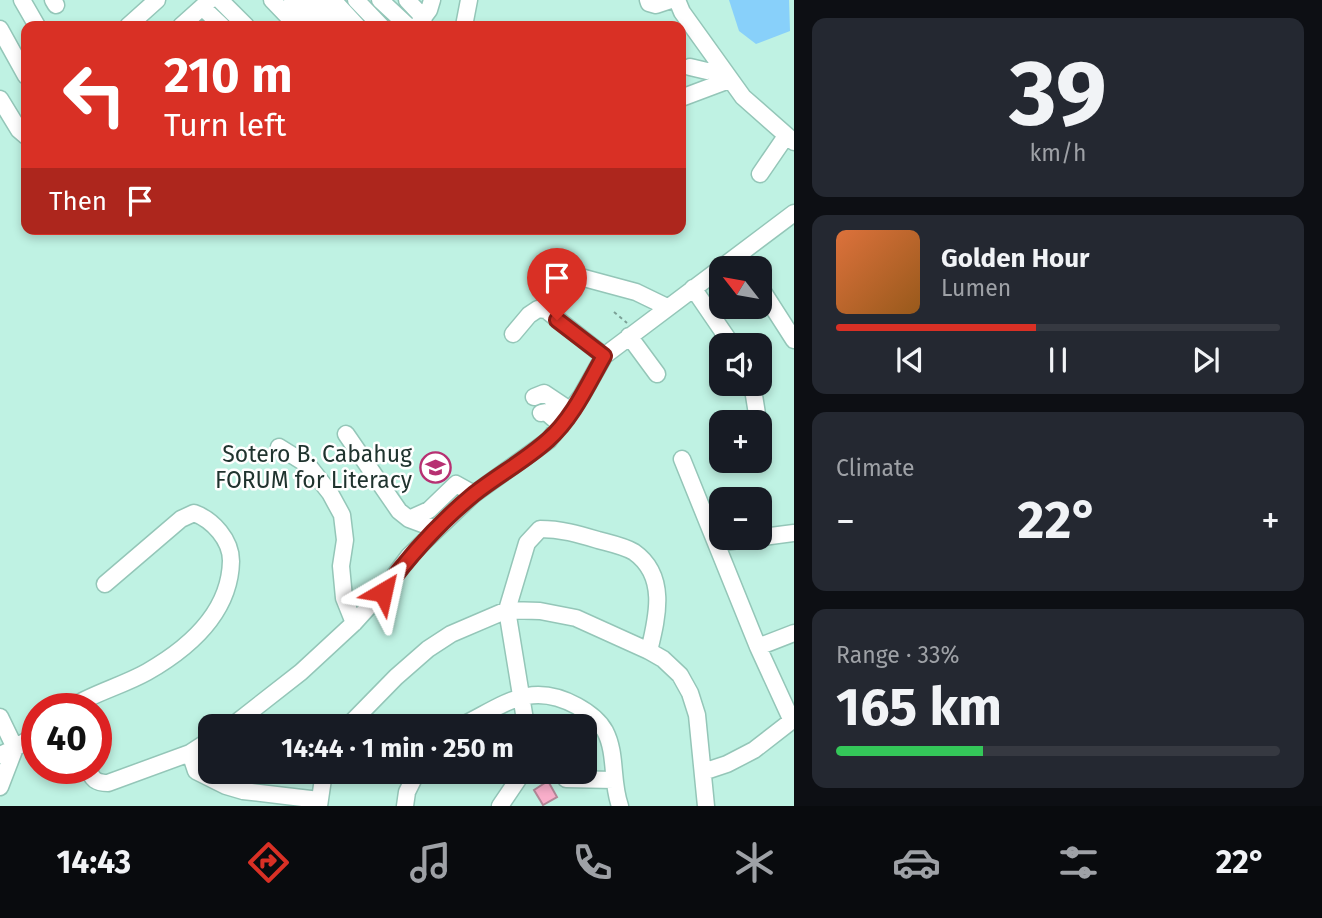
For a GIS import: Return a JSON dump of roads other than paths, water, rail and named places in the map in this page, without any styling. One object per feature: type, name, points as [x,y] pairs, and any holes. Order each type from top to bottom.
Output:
[{"type":"street","points":[[22,0],[34,21]]},
{"type":"street","points":[[134,21],[158,0]]},
{"type":"street","points":[[220,0],[241,21]]},
{"type":"street","points":[[272,0],[308,16]]},
{"type":"street","points":[[292,0],[308,16]]},
{"type":"street","points":[[332,0],[352,21]]},
{"type":"street","points":[[356,0],[376,21]]},
{"type":"street","points":[[380,0],[403,21]]},
{"type":"street","points":[[407,0],[425,11]]},
{"type":"street","points":[[464,21],[469,0]]},
{"type":"street","points":[[648,0],[656,5],[670,0],[682,12],[743,96],[790,139],[760,174]]},
{"type":"street","points":[[191,21],[206,4],[218,21]]},
{"type":"street","points":[[0,29],[21,67]]},
{"type":"street","points":[[690,67],[725,74]]},
{"type":"street","points":[[686,95],[725,74]]},
{"type":"street","points":[[0,99],[21,132]]},
{"type":"street","points":[[747,256],[793,214]]},
{"type":"street","points":[[584,278],[636,292],[667,307]]},
{"type":"street","points":[[247,714],[300,672],[354,623],[383,592],[420,545],[474,494],[549,440],[571,411],[603,357],[667,307],[709,279]]},
{"type":"street","points":[[693,288],[724,333]]},
{"type":"street","points":[[772,306],[793,340]]},
{"type":"street","points":[[513,334],[538,309],[546,310],[603,357]]},
{"type":"street","points":[[633,333],[657,374]]},
{"type":"street","points":[[580,345],[603,357]]},
{"type":"street","points":[[534,397],[544,393],[571,411]]},
{"type":"street","points":[[541,414],[546,412],[561,425]]},
{"type":"street","points":[[346,434],[399,511],[409,519],[436,529]]},
{"type":"street","points":[[279,447],[308,465],[330,493],[342,515],[345,540],[341,566],[344,598],[354,623]]},
{"type":"street","points":[[682,459],[709,526]]},
{"type":"street","points":[[409,519],[429,510],[456,484],[474,494]]},
{"type":"street","points":[[102,693],[147,672],[195,638],[221,605],[230,580],[231,551],[207,518],[194,513],[181,519],[105,584]]},
{"type":"street","points":[[409,519],[420,545]]},
{"type":"street","points":[[524,714],[507,610],[527,542],[540,529],[561,529],[633,552],[649,570],[656,583],[658,597],[649,651]]},
{"type":"street","points":[[772,536],[793,533]]},
{"type":"street","points":[[704,772],[754,750],[792,719],[758,647],[719,550]]},
{"type":"street","points":[[360,714],[396,677],[428,649],[451,634],[507,610],[540,611],[576,618],[649,651],[663,659],[680,675],[690,693],[697,715],[706,806]]},
{"type":"street","points":[[758,647],[793,633]]},
{"type":"street","points":[[485,714],[521,696],[537,693],[555,696],[590,714],[604,730],[609,744],[614,804]]},
{"type":"street","points":[[0,717],[8,752],[0,786]]},
{"type":"street","points":[[102,784],[108,788],[198,748]]},
{"type":"street","points":[[190,753],[196,771],[243,791],[319,803],[322,784]]},
{"type":"street","points":[[597,780],[614,780]]},
{"type":"street","points":[[405,806],[411,784]]},
{"type":"street","points":[[500,806],[515,784]]},
{"type":"water","points":[[729,0],[789,0],[790,31],[756,44],[739,31]]},
{"type":"place","name":"Sotero B. Cabahug FORUM for Literacy","points":[[435,467]]}]
